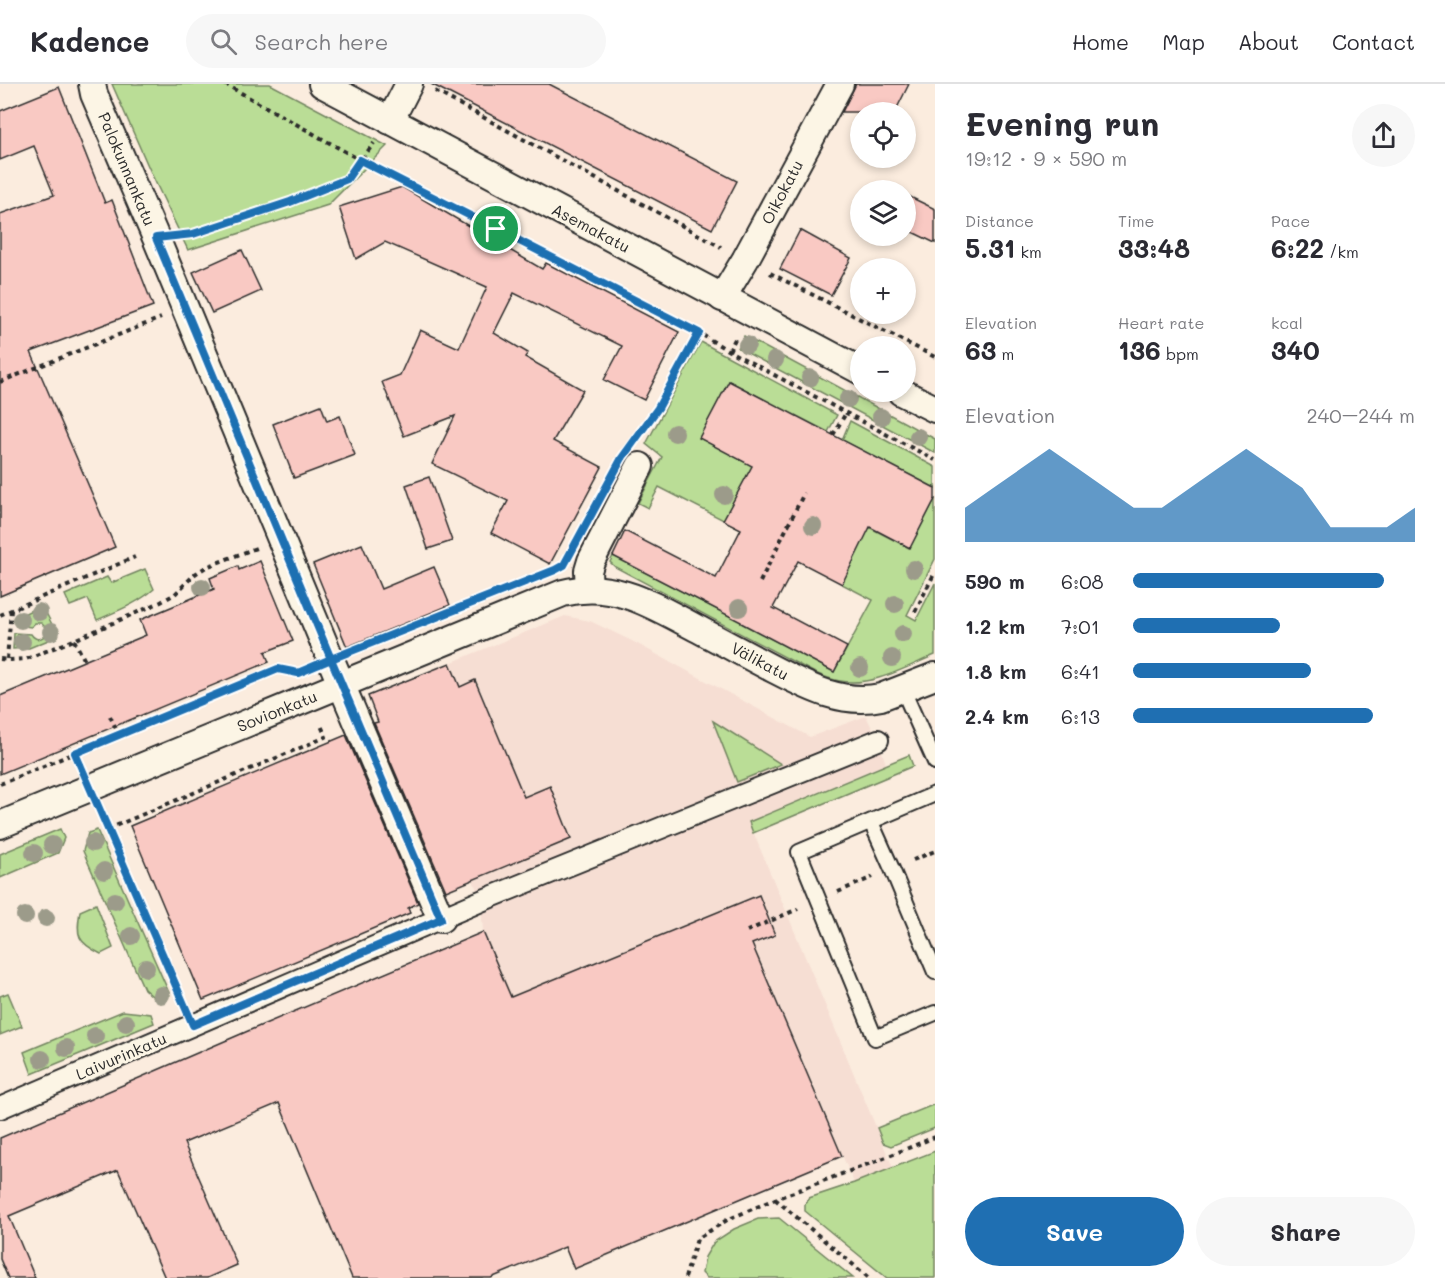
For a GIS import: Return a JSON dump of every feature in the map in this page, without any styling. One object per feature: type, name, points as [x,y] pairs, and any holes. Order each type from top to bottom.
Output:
[{"type":"street","name":"Palokunnankatu","points":[[92,84],[94,94],[156,238],[340,684],[441,919]]},
{"type":"street","name":"Asemakatu","points":[[322,84],[850,365]]},
{"type":"street","name":"Oikokatu","points":[[722,298],[840,84]]},
{"type":"street","points":[[390,121],[421,87]]},
{"type":"street","points":[[916,400],[935,410]]},
{"type":"street","points":[[589,589],[588,571],[591,561],[640,466]]},
{"type":"street","name":"Sovionkatu","points":[[0,825],[563,593],[589,589]]},
{"type":"street","name":"Välikatu","points":[[589,589],[612,591],[639,598],[785,675],[819,691],[845,699],[872,699],[903,690],[935,676]]},
{"type":"street","name":"Laivurinkatu","points":[[0,1108],[492,897],[878,740]]},
{"type":"lane","points":[[903,690],[935,762]]},
{"type":"lane","points":[[935,794],[799,852],[875,1038],[935,1013]]},
{"type":"lane","points":[[871,822],[935,972]]},
{"type":"path","points":[[225,84],[360,160],[699,333],[935,460]]},
{"type":"path","points":[[421,87],[745,260],[935,357]]},
{"type":"path","points":[[156,238],[193,234],[290,202],[347,179],[390,121]]},
{"type":"path","points":[[0,382],[165,316]]},
{"type":"path","points":[[634,441],[658,408],[699,333]]},
{"type":"path","points":[[834,435],[846,413]]},
{"type":"path","points":[[760,582],[804,493]]},
{"type":"path","points":[[0,658],[26,659],[74,640],[161,602],[175,594],[195,574],[206,567],[260,546]]},
{"type":"path","points":[[0,615],[135,558]]},
{"type":"path","points":[[915,612],[935,572]]},
{"type":"path","points":[[7,659],[11,610]]},
{"type":"path","points":[[74,640],[85,661]]},
{"type":"path","points":[[0,784],[278,669],[298,673],[326,736],[108,829]]},
{"type":"path","points":[[110,716],[119,735]]},
{"type":"path","points":[[75,753],[193,1025]]},
{"type":"path","points":[[685,1278],[697,1239],[727,1220],[935,1137]]},
{"type":"path","points":[[775,1199],[870,1278]]},
{"type":"shaded area","points":[[565,616],[590,621],[632,641],[810,737],[866,716],[878,740],[886,764],[749,822],[893,1168],[854,1183],[752,944],[775,935],[759,895],[511,997],[483,932],[481,901],[473,880],[571,839],[550,787],[524,797],[476,680],[460,687],[450,663]],"holes":[[[713,722],[780,764],[737,781]]]},
{"type":"green space","points":[[112,84],[270,84],[387,146],[328,205],[188,250]]},
{"type":"green space","points":[[744,336],[850,393],[850,402],[866,402],[935,439],[935,453],[738,348]]},
{"type":"green space","points":[[701,342],[837,415],[828,432],[729,381],[700,438],[798,490],[741,529],[659,487],[648,508],[638,503],[662,457],[646,444]]},
{"type":"green space","points":[[850,421],[935,467],[935,488],[842,440]]},
{"type":"green space","points":[[811,497],[909,548],[935,499],[935,559],[907,615],[916,620],[935,583],[935,655],[876,679],[852,682],[833,680],[813,672],[615,567],[610,562],[613,556],[716,609],[754,598],[741,623],[834,672],[873,600],[842,584]]},
{"type":"green space","points":[[145,569],[154,589],[134,603],[97,620],[88,599],[70,606],[65,595],[107,577],[111,583]]},
{"type":"green space","points":[[42,605],[58,636],[29,648],[13,649],[14,633],[31,634],[39,639],[45,634],[46,628],[41,623],[35,623],[31,627],[16,625],[19,616]]},
{"type":"green space","points":[[713,721],[781,764],[737,782]]},
{"type":"green space","points":[[909,755],[913,766],[753,833],[749,822]]},
{"type":"green space","points":[[60,829],[64,838],[58,853],[0,878],[0,854]]},
{"type":"green space","points":[[97,830],[170,995],[158,1001],[144,989],[83,851],[88,833]]},
{"type":"green space","points":[[96,904],[113,948],[101,954],[83,942],[78,927],[80,911]]},
{"type":"green space","points":[[8,993],[22,1026],[0,1035],[0,996]]},
{"type":"green space","points":[[123,1011],[151,1014],[154,1023],[32,1074],[24,1052]]},
{"type":"green space","points":[[935,1104],[935,1128],[891,1146],[883,1143],[877,1128]]},
{"type":"green space","points":[[935,1151],[935,1278],[887,1278],[805,1211],[805,1204],[809,1198]]},
{"type":"green space","points":[[779,1218],[853,1278],[707,1278],[702,1273],[705,1257],[714,1242],[734,1229],[758,1219]]},
{"type":"building","points":[[431,84],[549,84],[737,181],[712,229]]},
{"type":"building","points":[[856,84],[909,84],[900,102],[850,102],[850,112],[842,112]]},
{"type":"building","points":[[59,87],[105,203],[112,200],[153,306],[31,352],[115,547],[0,596],[0,214],[54,195],[34,146],[0,160],[0,111]]},
{"type":"building","points":[[402,187],[542,269],[546,263],[679,332],[644,400],[604,380],[622,346],[514,293],[494,333],[528,353],[525,357],[583,390],[553,441],[602,467],[550,564],[491,533],[508,501],[432,464],[455,416],[404,436],[382,382],[400,375],[420,330],[459,348],[487,287],[385,242],[356,259],[339,207]]},
{"type":"building","points":[[916,200],[935,209],[935,243],[916,234]]},
{"type":"building","points":[[800,230],[851,258],[831,295],[780,269]]},
{"type":"building","points":[[242,250],[261,291],[212,313],[193,272]]},
{"type":"building","points":[[729,381],[935,488],[935,499],[910,548],[870,527],[842,584],[798,561],[773,608],[847,647],[834,672],[613,556],[625,531],[716,578],[741,529],[723,520],[752,466],[699,438]]},
{"type":"building","points":[[321,405],[327,421],[340,416],[355,455],[294,478],[273,424]]},
{"type":"building","points":[[429,477],[452,541],[428,549],[406,485]]},
{"type":"building","points":[[362,544],[381,589],[434,567],[450,605],[347,647],[313,564]]},
{"type":"building","points":[[260,561],[293,641],[265,652],[269,662],[0,774],[0,696],[146,635],[140,620],[214,589],[210,578],[238,566],[239,570]]},
{"type":"building","points":[[450,663],[460,687],[475,680],[524,797],[550,786],[571,839],[446,891],[374,723],[378,722],[368,696]]},
{"type":"building","points":[[346,735],[418,903],[408,908],[410,913],[203,1000],[130,826]]},
{"type":"building","points":[[759,895],[775,935],[752,944],[842,1156],[574,1269],[565,1247],[491,1278],[352,1278],[279,1103],[184,1143],[237,1265],[207,1278],[165,1278],[118,1170],[9,1216],[35,1278],[8,1278],[0,1259],[0,1138],[483,932],[511,997]]},
{"type":"route","points":[[496,229],[360,160],[347,179],[290,202],[193,234],[156,238],[331,659],[298,673],[278,669],[75,753],[193,1025],[441,919],[331,659],[564,565],[607,483],[658,408],[699,333],[496,229]]}]
